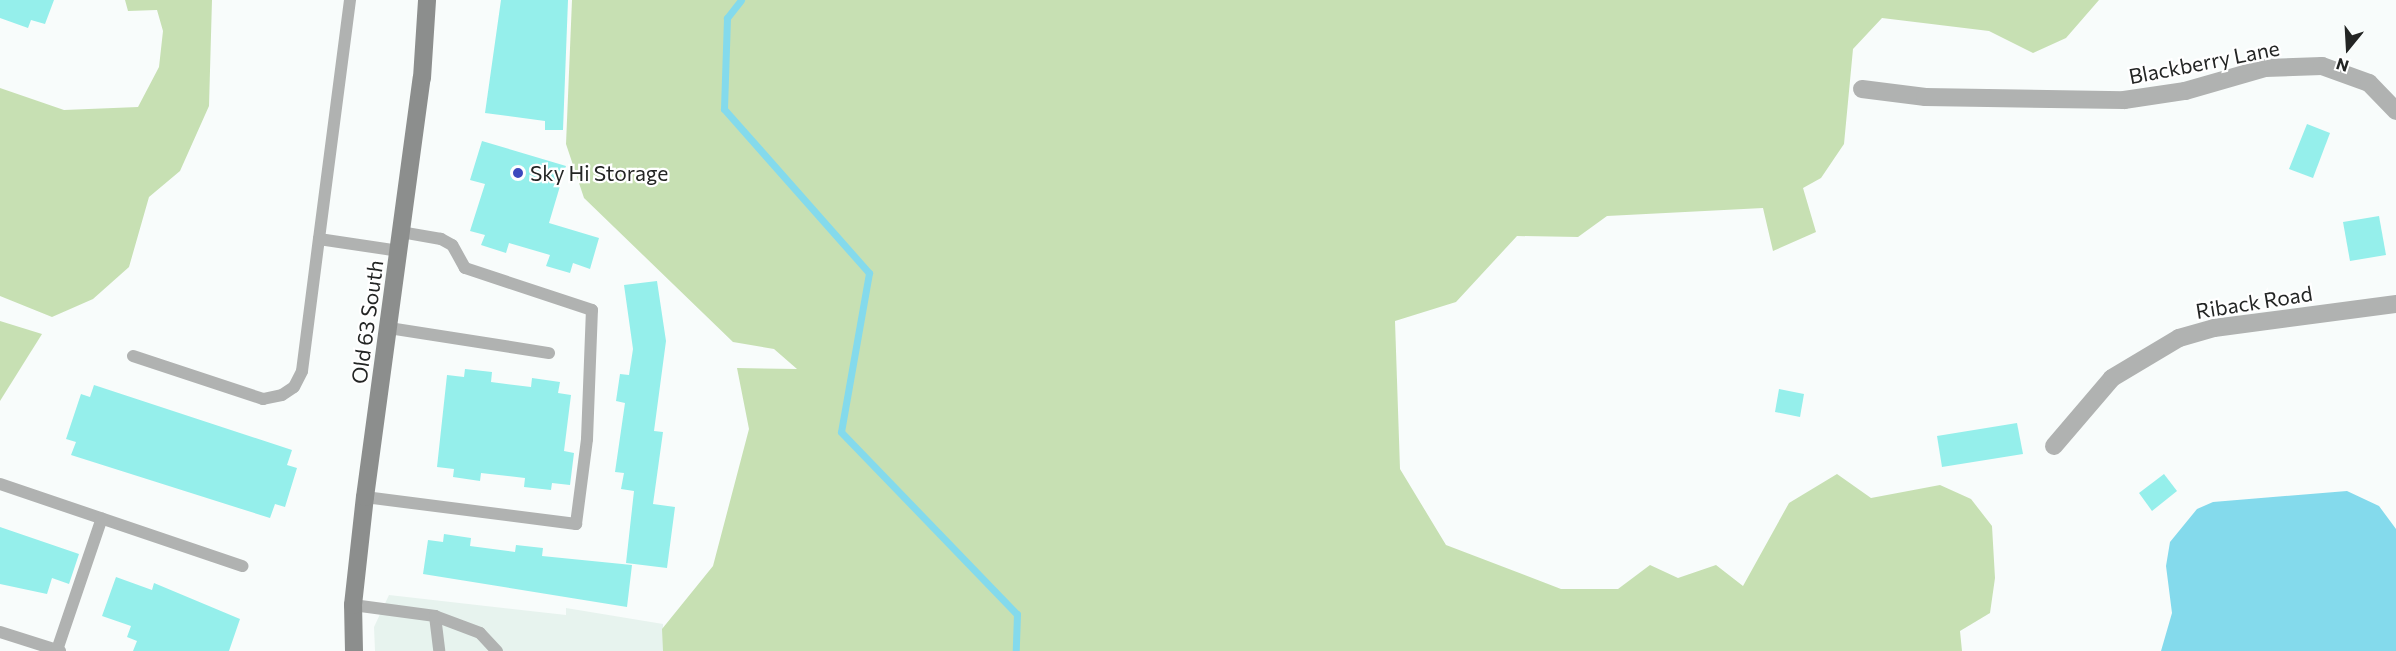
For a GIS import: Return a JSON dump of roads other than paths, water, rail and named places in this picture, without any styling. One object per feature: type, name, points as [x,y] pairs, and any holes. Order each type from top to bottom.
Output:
[{"type":"main road","name":"Old 63 South","points":[[354,651],[353,605],[365,497],[402,232],[427,0]]},
{"type":"street","name":"Blackberry Lane","points":[[1862,89],[1925,97],[2124,100],[2185,91],[2265,68],[2322,66],[2369,83],[2396,111]]},
{"type":"street","name":"Riback Road","points":[[2054,446],[2112,378],[2179,338],[2214,328],[2396,304]]},
{"type":"lane","points":[[133,356],[263,399],[288,391],[302,371],[350,0]]},
{"type":"lane","points":[[365,497],[576,524],[586,450],[592,310],[465,268],[452,245],[441,239],[402,232]]},
{"type":"lane","points":[[319,239],[399,251]]},
{"type":"lane","points":[[389,328],[549,353]]},
{"type":"lane","points":[[0,484],[242,566]]},
{"type":"lane","points":[[0,632],[59,651],[102,518]]},
{"type":"lane","points":[[353,605],[435,616],[480,633],[497,651]]},
{"type":"lane","points":[[435,616],[439,651]]},
{"type":"water","points":[[2347,491],[2379,506],[2396,529],[2396,651],[2161,651],[2172,613],[2166,566],[2170,542],[2197,509],[2213,502]]},
{"type":"waterway","points":[[741,0],[727,18],[724,109],[869,273],[841,432],[1017,614],[1016,651]]},
{"type":"place","name":"Sky Hi Storage","points":[[518,173]]}]
